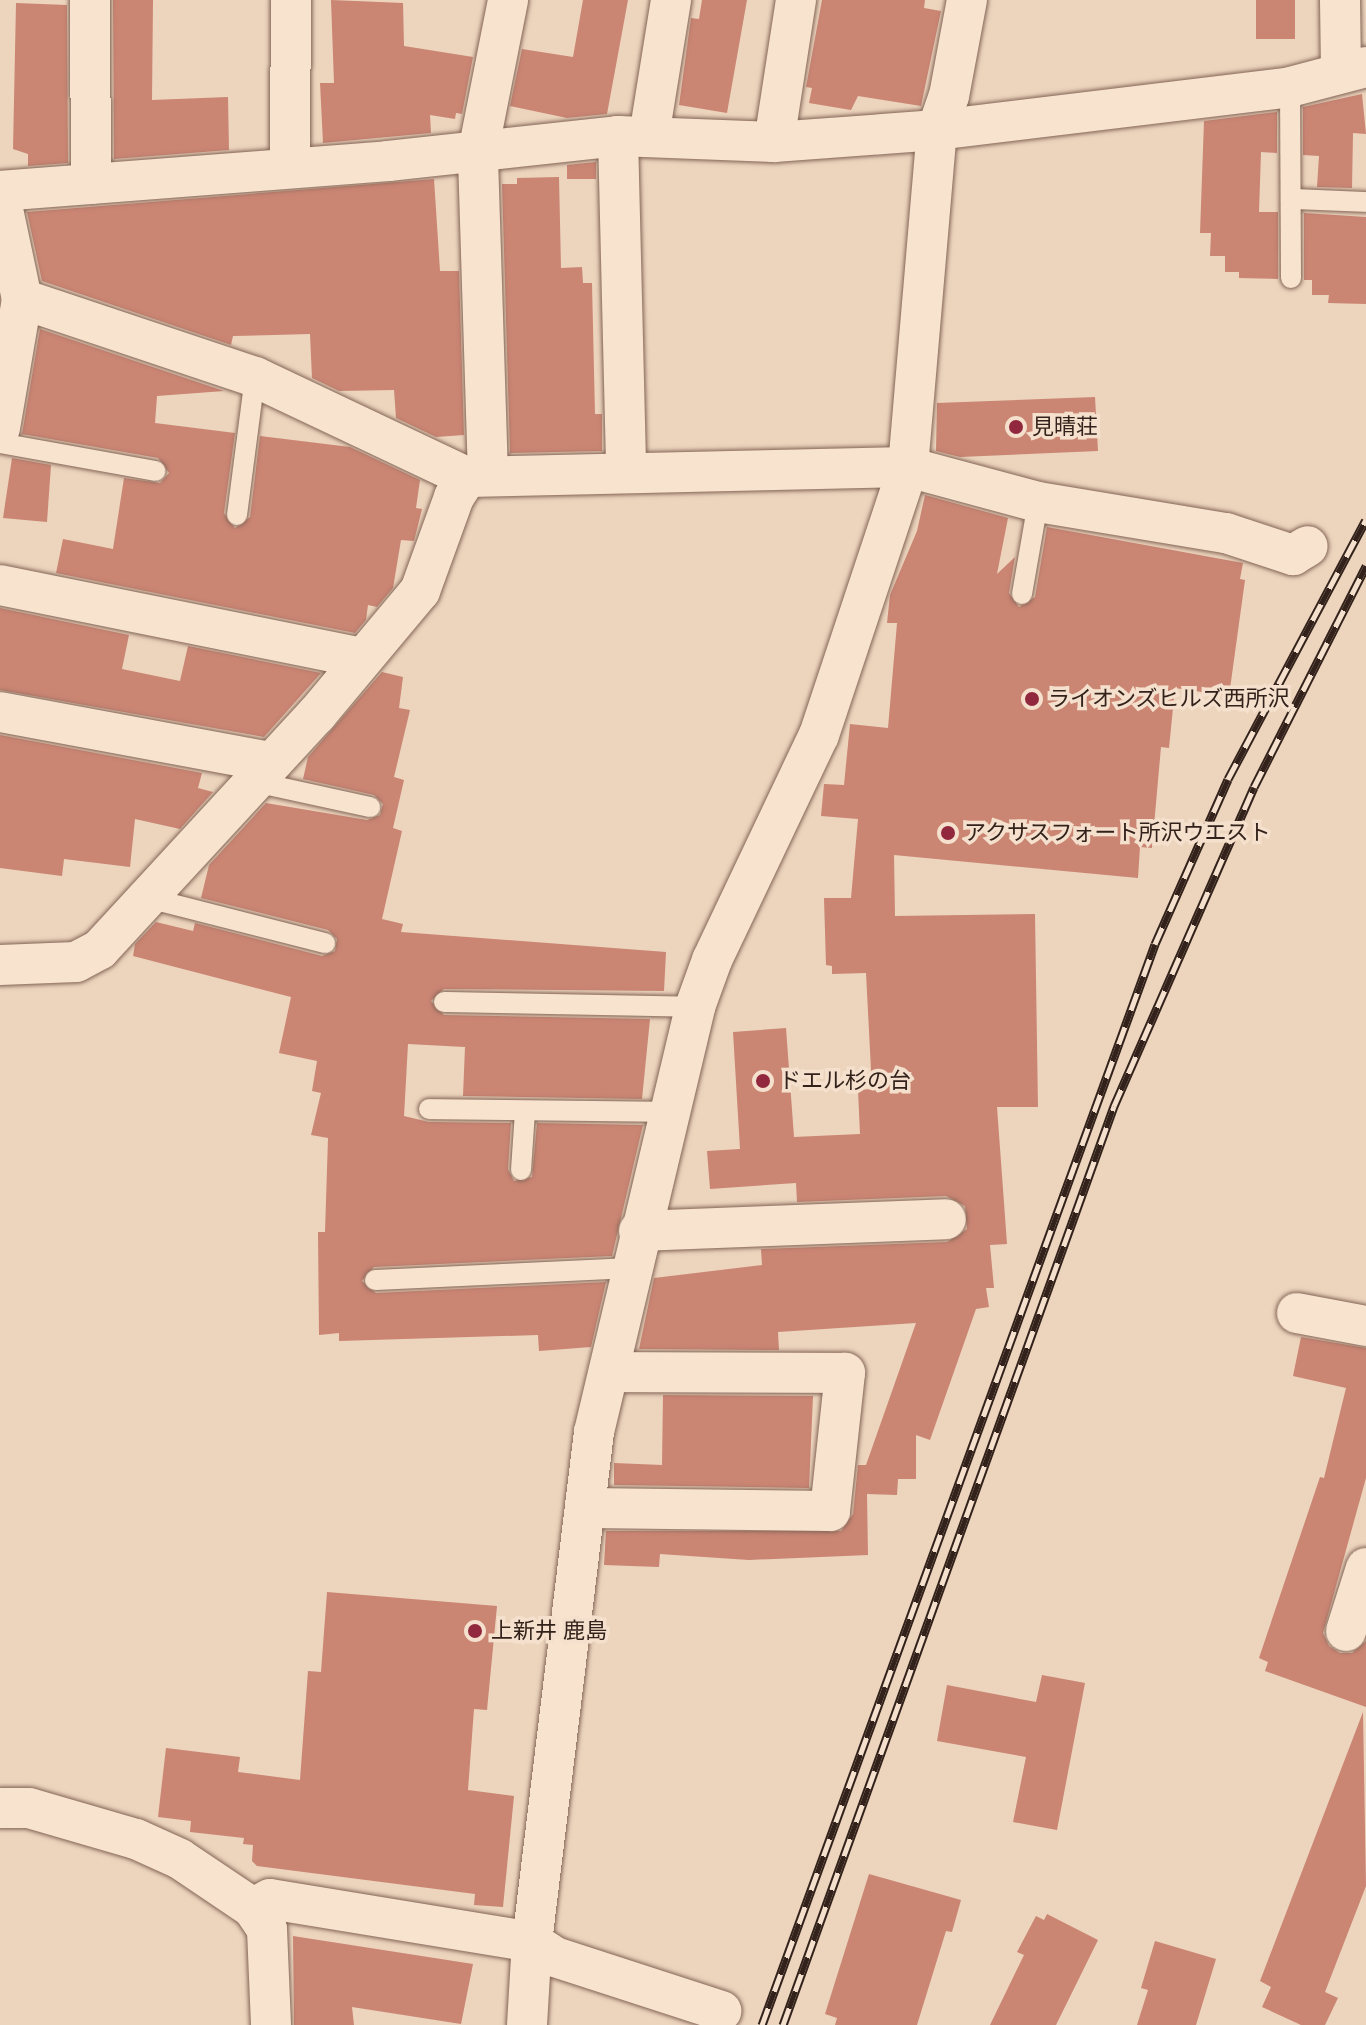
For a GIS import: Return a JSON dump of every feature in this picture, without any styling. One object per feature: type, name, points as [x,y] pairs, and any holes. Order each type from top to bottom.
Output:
[{"type":"street","points":[[90,0],[91,184]]},
{"type":"street","points":[[290,167],[291,0]]},
{"type":"street","points":[[0,965],[76,962],[100,949],[144,897],[263,772],[420,591],[454,497],[477,476],[478,152],[508,0]]},
{"type":"street","points":[[626,472],[634,136],[671,0]]},
{"type":"street","points":[[774,142],[796,0]]},
{"type":"street","points":[[527,2025],[532,1942],[588,1508],[594,1432],[695,1007],[712,960],[819,735],[908,467],[937,130],[949,96],[967,0]]},
{"type":"street","points":[[0,428],[22,299],[0,193],[634,136],[774,142],[937,130],[1290,87],[1354,70],[1340,0]]},
{"type":"street","points":[[22,299],[255,377],[477,476],[908,467],[1038,502],[1226,533],[1293,555],[1308,546]]},
{"type":"street","points":[[0,585],[362,658]]},
{"type":"street","points":[[0,712],[263,772]]},
{"type":"street","points":[[635,1250],[946,1219]]},
{"type":"street","points":[[1297,1313],[1366,1326]]},
{"type":"street","points":[[588,1508],[830,1511],[845,1373],[609,1372]]},
{"type":"street","points":[[1346,1631],[1366,1568]]},
{"type":"street","points":[[0,1808],[29,1808],[136,1839],[180,1859],[253,1908],[267,1929],[271,2025]]},
{"type":"street","points":[[253,1908],[270,1899],[532,1942],[555,1957],[721,2011]]},
{"type":"lane","points":[[1290,87],[1291,278]]},
{"type":"lane","points":[[1292,199],[1366,202]]},
{"type":"lane","points":[[237,515],[255,377]]},
{"type":"lane","points":[[0,443],[156,471]]},
{"type":"lane","points":[[1022,594],[1038,502]]},
{"type":"lane","points":[[263,772],[370,807]]},
{"type":"lane","points":[[144,897],[325,943]]},
{"type":"lane","points":[[444,1002],[695,1007]]},
{"type":"lane","points":[[429,1109],[670,1112]]},
{"type":"lane","points":[[521,1170],[525,1111]]},
{"type":"lane","points":[[375,1280],[635,1250]]},
{"type":"building","points":[[113,0],[153,0],[152,100],[228,97],[229,150],[114,159]]},
{"type":"building","points":[[331,0],[403,3],[404,46],[473,57],[462,114],[456,113],[455,119],[430,115],[431,133],[323,143],[320,83],[334,83]]},
{"type":"building","points":[[583,0],[628,0],[607,114],[567,118],[510,106],[522,49],[573,57]]},
{"type":"building","points":[[702,0],[747,0],[727,113],[679,105],[691,18],[699,19]]},
{"type":"building","points":[[822,0],[925,0],[924,8],[941,11],[921,106],[858,96],[851,110],[809,103],[812,88],[806,87]]},
{"type":"building","points":[[1256,0],[1295,0],[1295,39],[1256,39]]},
{"type":"building","points":[[16,3],[67,5],[68,163],[28,166],[28,154],[13,149]]},
{"type":"building","points":[[1362,94],[1366,134],[1353,133],[1352,188],[1317,187],[1319,156],[1303,155],[1303,107]]},
{"type":"building","points":[[1277,112],[1277,153],[1261,152],[1259,212],[1278,212],[1278,279],[1239,278],[1239,272],[1225,272],[1225,256],[1210,256],[1211,233],[1200,233],[1204,121]]},
{"type":"building","points":[[596,162],[596,179],[567,179],[567,165]]},
{"type":"building","points":[[559,177],[561,268],[582,267],[583,283],[592,283],[595,414],[602,414],[602,451],[510,453],[502,184],[517,184],[517,178]]},
{"type":"building","points":[[434,179],[440,271],[459,271],[464,435],[436,437],[396,418],[394,390],[339,391],[312,378],[310,334],[233,336],[231,345],[42,281],[27,212]]},
{"type":"building","points":[[1304,213],[1366,217],[1366,304],[1328,303],[1329,295],[1312,295],[1312,280],[1304,280]]},
{"type":"building","points":[[40,329],[224,391],[157,396],[155,423],[235,433],[224,513],[235,528],[250,517],[260,436],[350,447],[420,480],[416,508],[422,509],[414,541],[401,540],[393,588],[377,607],[368,605],[366,620],[355,633],[56,573],[63,539],[113,549],[124,478],[160,483],[169,473],[158,458],[22,434]]},
{"type":"building","name":"見晴荘","points":[[1095,397],[1098,451],[960,457],[936,451],[937,403]]},
{"type":"building","points":[[12,458],[51,465],[47,522],[3,518]]},
{"type":"building","points":[[925,495],[1008,518],[997,574],[1015,557],[1009,593],[1019,607],[1035,597],[1047,527],[1243,563],[1240,579],[1245,580],[1229,696],[1175,688],[1169,748],[1161,747],[1152,848],[1140,847],[1138,878],[894,855],[895,916],[1035,914],[1038,1107],[997,1107],[1007,1244],[990,1245],[994,1288],[986,1288],[989,1307],[976,1309],[930,1440],[916,1435],[916,1479],[898,1479],[897,1495],[867,1494],[868,1555],[749,1560],[660,1554],[659,1567],[604,1565],[606,1531],[841,1531],[853,1514],[858,1465],[866,1465],[916,1323],[778,1332],[779,1350],[639,1349],[654,1278],[762,1265],[761,1249],[947,1242],[967,1229],[965,1206],[946,1196],[797,1202],[796,1183],[710,1189],[707,1151],[740,1149],[733,1032],[786,1028],[794,1137],[860,1134],[858,1090],[872,1089],[866,973],[832,974],[832,966],[826,965],[824,898],[851,898],[858,819],[821,816],[824,784],[844,785],[850,724],[888,728],[897,623],[887,623],[890,595],[917,531]]},
{"type":"building","points":[[0,608],[129,635],[122,669],[180,681],[188,646],[321,673],[264,737],[0,690]]},
{"type":"building","points":[[382,672],[403,677],[399,708],[410,710],[394,777],[404,780],[393,828],[402,831],[382,919],[403,924],[401,932],[666,952],[664,991],[444,989],[431,1001],[444,1015],[650,1019],[642,1099],[463,1096],[465,1047],[408,1044],[404,1116],[429,1122],[511,1123],[508,1169],[514,1181],[532,1177],[537,1123],[643,1125],[612,1256],[374,1267],[362,1281],[376,1293],[606,1282],[591,1347],[539,1351],[538,1335],[339,1341],[339,1333],[319,1335],[318,1232],[325,1232],[328,1138],[311,1135],[321,1093],[312,1091],[317,1061],[279,1053],[291,997],[133,956],[135,944],[156,922],[193,931],[195,923],[322,956],[335,951],[337,939],[328,930],[201,898],[209,865],[266,803],[367,820],[380,815],[383,804],[374,795],[303,779],[308,757]]},
{"type":"building","points":[[0,735],[202,773],[198,788],[213,792],[180,829],[135,819],[130,867],[64,859],[62,876],[0,868]]},
{"type":"building","points":[[1301,1337],[1366,1348],[1366,1478],[1323,1633],[1329,1646],[1340,1653],[1352,1653],[1366,1641],[1366,1707],[1265,1671],[1268,1662],[1259,1658],[1320,1477],[1324,1478],[1346,1388],[1293,1376]]},
{"type":"building","points":[[663,1395],[813,1396],[809,1488],[614,1485],[614,1463],[662,1465]]},
{"type":"building","points":[[327,1592],[497,1606],[487,1710],[474,1709],[468,1790],[514,1796],[503,1907],[474,1905],[475,1894],[257,1866],[252,1861],[253,1845],[243,1844],[244,1838],[190,1832],[191,1821],[158,1817],[166,1748],[240,1757],[238,1772],[300,1780],[308,1671],[321,1672]]},
{"type":"building","points":[[1042,1675],[1085,1683],[1057,1830],[1013,1822],[1026,1757],[937,1741],[947,1685],[1036,1702]]},
{"type":"building","points":[[1363,1712],[1366,1886],[1325,1992],[1338,1998],[1325,2025],[1301,2025],[1262,2007],[1271,1987],[1260,1981]]},
{"type":"building","points":[[869,1874],[961,1900],[952,1932],[946,1931],[917,2025],[835,2025],[837,2018],[825,2014]]},
{"type":"building","points":[[1047,1914],[1098,1940],[1056,2025],[990,2025],[1024,1955],[1017,1952],[1036,1916],[1044,1920]]},
{"type":"building","points":[[293,1936],[473,1964],[461,2024],[352,2007],[354,2025],[294,2025]]},
{"type":"building","points":[[1155,1941],[1216,1959],[1196,2025],[1137,2025],[1148,1990],[1141,1988]]},
{"type":"railway","points":[[762,2025],[1155,944],[1228,779],[1366,520]]},
{"type":"railway","points":[[783,2025],[1114,1106],[1254,787],[1366,566]]},
{"type":"place","name":"見晴荘","points":[[1016,427]]},
{"type":"place","name":"ライオンズヒルズ西所沢","points":[[1032,699]]},
{"type":"place","name":"アクサスフォート所沢ウエスト","points":[[948,833]]},
{"type":"place","name":"ドエル杉の台","points":[[763,1081]]},
{"type":"place","name":"上新井 鹿島","points":[[475,1631]]}]
